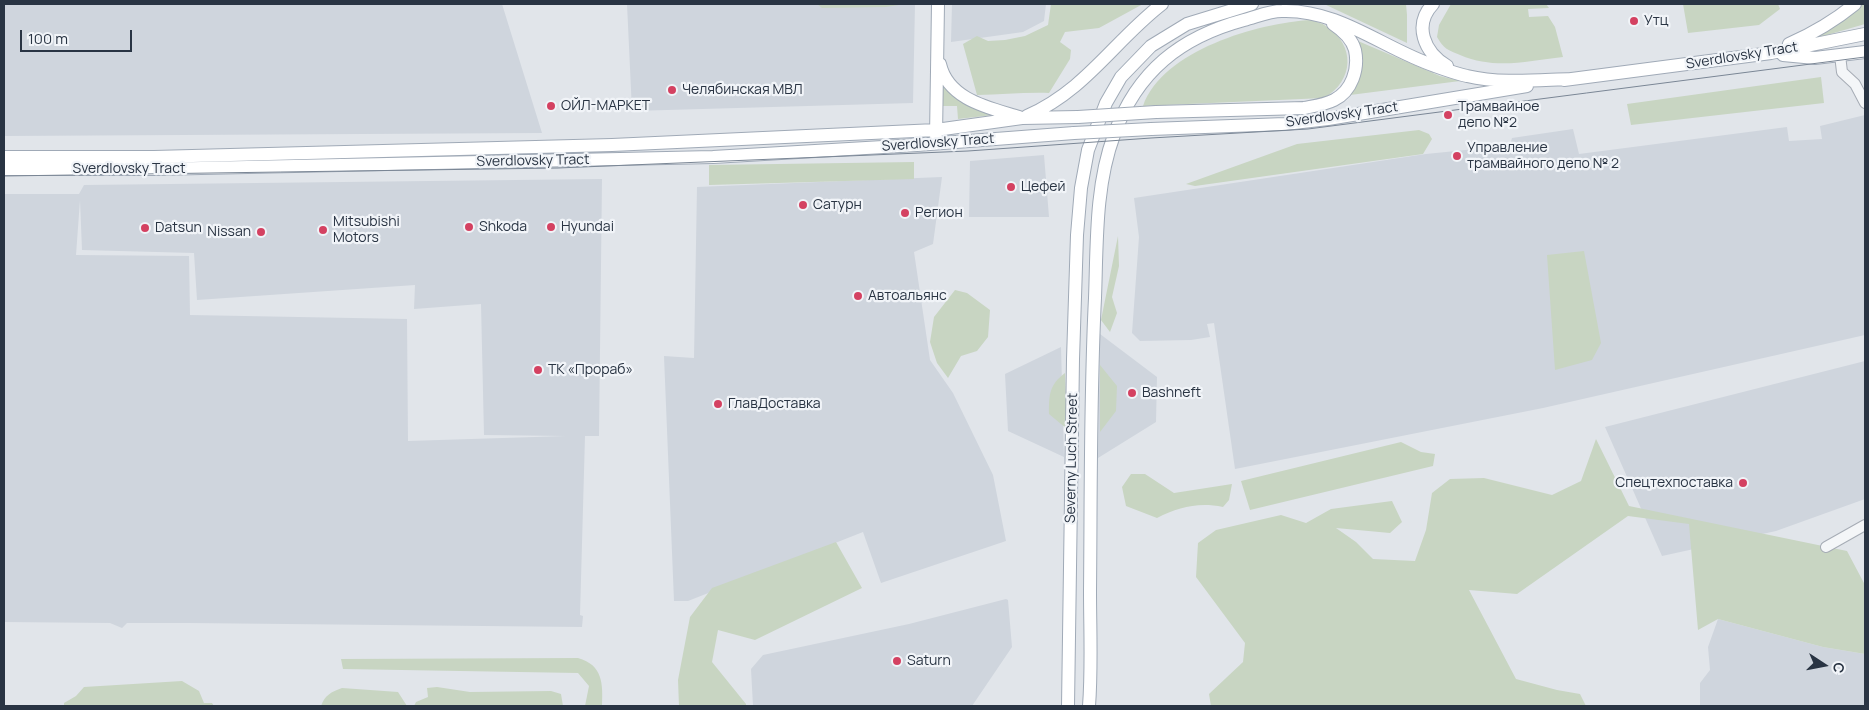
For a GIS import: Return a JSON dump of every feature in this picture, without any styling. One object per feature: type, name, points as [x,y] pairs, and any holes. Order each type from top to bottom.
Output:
[{"type":"main road","points":[[936,144],[938,4]]},
{"type":"main road","name":"Sverdlovsky Tract","points":[[1022,118],[1038,111],[1068,92],[1092,72],[1138,24],[1162,4]]},
{"type":"main road","name":"Severny Luch Street","points":[[1068,706],[1073,359],[1078,210],[1084,168],[1093,133],[1106,103],[1121,77],[1151,46],[1187,24],[1252,4]]},
{"type":"main road","points":[[1433,4],[1425,17],[1422,27],[1424,41],[1432,54],[1445,65],[1468,76]]},
{"type":"main road","points":[[1771,53],[1836,20],[1854,4]]},
{"type":"main road","name":"Severny Luch Street","points":[[1089,706],[1092,344],[1099,212],[1105,170],[1114,134],[1140,84],[1163,58],[1196,37],[1234,23],[1279,10],[1311,12]]},
{"type":"main road","points":[[1311,12],[1339,21],[1432,65],[1468,76],[1517,81],[1572,79]]},
{"type":"main road","name":"Sverdlovsky Tract","points":[[4,156],[154,157],[612,145],[936,130],[1022,118],[1304,108],[1336,100],[1346,90],[1354,77],[1356,64],[1355,49],[1344,32],[1328,20],[1311,12]]},
{"type":"main road","name":"Sverdlovsky Tract","points":[[4,169],[155,169],[713,157],[936,144],[1074,133],[1285,124],[1328,119],[1572,79],[1771,53],[1865,34]]},
{"type":"main road","points":[[938,52],[942,70],[949,84],[960,94],[980,105],[1022,118]]},
{"type":"main road","points":[[1771,53],[1815,58],[1865,52]]},
{"type":"street","points":[[1840,55],[1842,72],[1856,84],[1865,103]]},
{"type":"street","points":[[1826,547],[1865,525]]},
{"type":"shaded area","points":[[4,4],[502,4],[542,133],[4,136]]},
{"type":"shaded area","points":[[627,4],[915,4],[913,103],[632,111]]},
{"type":"shaded area","points":[[952,4],[1046,4],[1044,21],[1023,32],[951,42]]},
{"type":"shaded area","points":[[1865,115],[1865,335],[1543,408],[1235,469],[1214,323],[1207,324],[1210,337],[1191,340],[1140,341],[1132,333],[1139,237],[1134,198],[1426,154],[1505,146],[1510,145],[1512,138],[1573,129],[1579,154],[1787,127],[1789,141],[1822,139],[1820,126]]},
{"type":"shaded area","points":[[1044,155],[1049,217],[969,217],[970,161]]},
{"type":"shaded area","points":[[942,177],[933,244],[914,252],[930,360],[953,393],[993,475],[1006,541],[881,583],[863,532],[688,601],[674,601],[664,356],[694,358],[697,187]]},
{"type":"shaded area","points":[[602,179],[599,436],[585,436],[580,615],[583,616],[582,627],[127,623],[122,628],[110,623],[4,622],[4,194],[79,194],[84,185]],"holes":[[[80,200],[82,250],[194,253],[197,300],[415,285],[414,309],[481,304],[484,435],[566,436],[408,441],[407,319],[190,315],[189,256],[76,255]]]},
{"type":"shaded area","points":[[1100,334],[1157,377],[1156,422],[1098,458]]},
{"type":"shaded area","points":[[1061,347],[1064,457],[1008,431],[1005,374]]},
{"type":"shaded area","points":[[1865,361],[1865,499],[1776,531],[1662,556],[1605,427]]},
{"type":"shaded area","points":[[1008,600],[1012,647],[972,706],[753,706],[751,669],[763,655],[909,624]]},
{"type":"shaded area","points":[[1718,619],[1823,647],[1865,654],[1864,706],[1700,706],[1700,683],[1710,670],[1708,647]]},
{"type":"green space","points":[[817,4],[905,4],[886,7],[822,8]]},
{"type":"green space","points":[[1051,4],[1143,4],[1099,28],[1065,32],[1060,42],[1071,50],[1070,59],[1049,93],[977,95],[963,44],[977,36],[988,41],[1025,36],[1048,25]]},
{"type":"green space","points":[[1274,4],[1296,4],[1275,6]]},
{"type":"green space","points":[[1324,4],[1406,4],[1407,43]]},
{"type":"green space","points":[[1451,4],[1546,4],[1549,8],[1528,9],[1529,17],[1548,16],[1555,27],[1563,57],[1499,63],[1473,60],[1452,52],[1444,47],[1437,37],[1439,25]]},
{"type":"green space","points":[[1683,4],[1778,4],[1780,9],[1759,25],[1688,33]]},
{"type":"green space","points":[[1861,4],[1865,4],[1865,24],[1820,37],[1816,36],[1850,16]]},
{"type":"green space","points":[[1311,20],[1324,25],[1336,34],[1343,43],[1348,63],[1346,73],[1341,82],[1334,91],[1324,98],[1143,106],[1154,86],[1170,69],[1191,55],[1215,43],[1240,34],[1289,22]]},
{"type":"green space","points":[[1358,41],[1440,76],[1460,81],[1350,95],[1362,69]]},
{"type":"green space","points":[[1821,77],[1824,103],[1631,125],[1627,104]]},
{"type":"green space","points":[[943,83],[993,115],[958,119],[957,106],[942,106]]},
{"type":"green space","points":[[1419,130],[1429,134],[1432,139],[1423,154],[1195,186],[1186,184],[1297,144]]},
{"type":"green space","points":[[914,162],[914,179],[709,185],[709,165]]},
{"type":"green space","points":[[1118,236],[1119,266],[1112,297],[1117,313],[1110,332],[1101,320]]},
{"type":"green space","points":[[1584,251],[1601,343],[1592,360],[1555,370],[1547,255]]},
{"type":"green space","points":[[955,290],[967,293],[990,310],[988,337],[977,351],[961,356],[948,378],[937,363],[930,342],[934,317]]},
{"type":"green space","points":[[1100,365],[1117,386],[1116,411],[1100,432]]},
{"type":"green space","points":[[1065,373],[1067,429],[1049,414],[1051,391],[1056,382]]},
{"type":"green space","points":[[1596,439],[1629,506],[1847,551],[1865,585],[1865,654],[1823,647],[1718,619],[1698,630],[1689,524],[1628,516],[1517,594],[1469,590],[1516,679],[1580,694],[1586,706],[1211,706],[1209,694],[1243,662],[1245,643],[1196,577],[1198,543],[1216,530],[1281,515],[1306,523],[1331,509],[1392,501],[1402,522],[1390,533],[1336,528],[1356,542],[1373,559],[1415,561],[1426,530],[1432,493],[1450,479],[1484,478],[1552,495],[1581,481]]},
{"type":"green space","points":[[1401,442],[1421,452],[1435,454],[1433,466],[1250,510],[1241,481]]},
{"type":"green space","points":[[1131,474],[1145,474],[1174,493],[1232,484],[1229,500],[1223,507],[1197,505],[1173,511],[1157,518],[1126,506],[1122,487]]},
{"type":"green space","points":[[836,542],[862,588],[755,640],[718,630],[712,662],[746,706],[679,706],[678,680],[690,617],[712,588]]},
{"type":"green space","points":[[578,658],[592,665],[600,676],[602,706],[585,706],[589,686],[578,673],[343,669],[341,659]]},
{"type":"green space","points":[[182,681],[199,691],[204,703],[212,703],[214,706],[64,706],[64,703],[76,696],[84,687]]},
{"type":"green space","points":[[437,687],[470,692],[551,691],[561,694],[563,706],[414,706],[416,702],[428,697],[427,688]]},
{"type":"green space","points":[[342,688],[398,692],[407,706],[321,706],[329,694]]},
{"type":"tram line","points":[[4,176],[558,168],[968,151],[1308,129],[1865,57]]},
{"type":"place","name":"Утц","points":[[1634,21]]},
{"type":"place","name":"Челябинская МВЛ","points":[[672,90]]},
{"type":"place","name":"ОЙЛ-МАРКЕТ","points":[[551,106]]},
{"type":"place","name":"Трамвайное депо №2","points":[[1448,115]]},
{"type":"place","name":"Управление трамвайного депо № 2","points":[[1457,156]]},
{"type":"place","name":"Цефей","points":[[1011,187]]},
{"type":"place","name":"Сатурн","points":[[803,205]]},
{"type":"place","name":"Регион","points":[[905,213]]},
{"type":"place","name":"Shkoda","points":[[469,227]]},
{"type":"place","name":"Hyundai","points":[[551,227]]},
{"type":"place","name":"Datsun","points":[[145,228]]},
{"type":"place","name":"Mitsubishi Motors","points":[[323,230]]},
{"type":"place","name":"Nissan","points":[[261,232]]},
{"type":"place","name":"Автоальянс","points":[[858,296]]},
{"type":"place","name":"ТК «Прораб»","points":[[538,370]]},
{"type":"place","name":"Bashneft","points":[[1132,393]]},
{"type":"place","name":"ГлавДоставка","points":[[718,404]]},
{"type":"place","name":"Спецтехпоставка","points":[[1743,483]]},
{"type":"place","name":"Saturn","points":[[897,661]]}]
